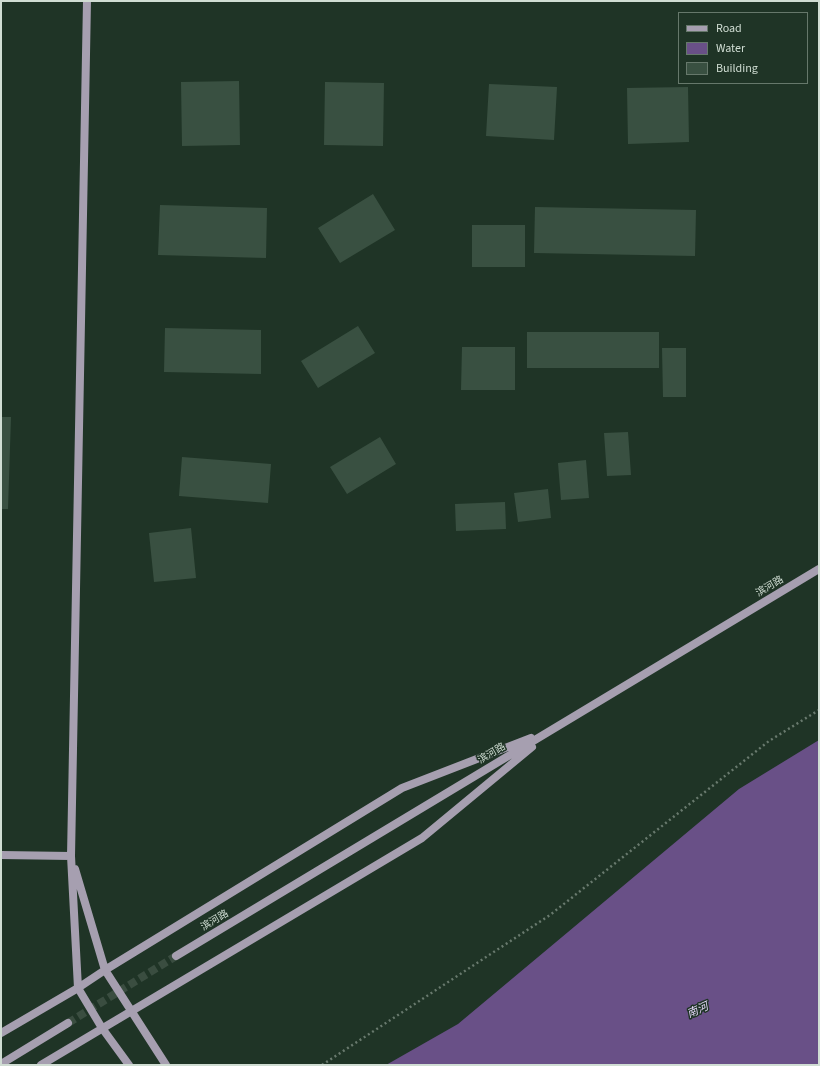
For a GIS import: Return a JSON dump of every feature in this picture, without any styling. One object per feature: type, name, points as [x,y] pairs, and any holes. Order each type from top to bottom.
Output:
[{"type":"street","points":[[87,1],[71,856],[78,988],[102,1028],[129,1065]]},
{"type":"street","name":"滨河路","points":[[176,956],[819,569]]},
{"type":"street","points":[[1,1033],[78,988],[402,788],[553,730]]},
{"type":"street","points":[[41,1065],[422,838],[553,730]]},
{"type":"street","points":[[1,855],[71,856]]},
{"type":"street","points":[[71,856],[105,970],[166,1065]]},
{"type":"street","points":[[1,1064],[68,1023]]},
{"type":"path","points":[[322,1065],[550,915],[769,741],[819,710]]},
{"type":"water","name":"南河","points":[[819,740],[819,1065],[386,1065],[458,1024],[739,789]]},
{"type":"building","points":[[239,81],[240,145],[182,146],[181,82]]},
{"type":"building","points":[[325,82],[384,83],[383,146],[324,145]]},
{"type":"building","points":[[489,84],[557,87],[554,140],[486,136]]},
{"type":"building","points":[[688,87],[689,142],[628,144],[627,88]]},
{"type":"building","points":[[373,194],[395,230],[340,263],[318,228]]},
{"type":"building","points":[[160,205],[267,208],[266,258],[158,255]]},
{"type":"building","points":[[535,207],[696,210],[695,256],[534,253]]},
{"type":"building","points":[[472,225],[525,225],[525,267],[472,267]]},
{"type":"building","points":[[358,326],[375,353],[318,388],[301,361]]},
{"type":"building","points":[[165,328],[261,330],[261,374],[164,372]]},
{"type":"building","points":[[527,332],[659,332],[659,368],[527,368]]},
{"type":"building","points":[[462,347],[515,347],[515,390],[461,390]]},
{"type":"building","points":[[662,348],[686,348],[686,397],[663,397]]},
{"type":"building","points":[[1,417],[11,417],[8,509],[1,509]]},
{"type":"building","points":[[628,432],[631,475],[607,476],[604,433]]},
{"type":"building","points":[[380,437],[396,464],[347,494],[330,467]]},
{"type":"building","points":[[182,457],[271,464],[268,503],[179,496]]},
{"type":"building","points":[[586,460],[589,498],[561,500],[558,463]]},
{"type":"building","points":[[548,489],[551,518],[518,522],[514,493]]},
{"type":"building","points":[[505,502],[506,529],[456,531],[455,504]]},
{"type":"building","points":[[191,528],[196,578],[154,582],[149,533]]},
{"type":"tunnel","points":[[68,1023],[176,956]]}]
